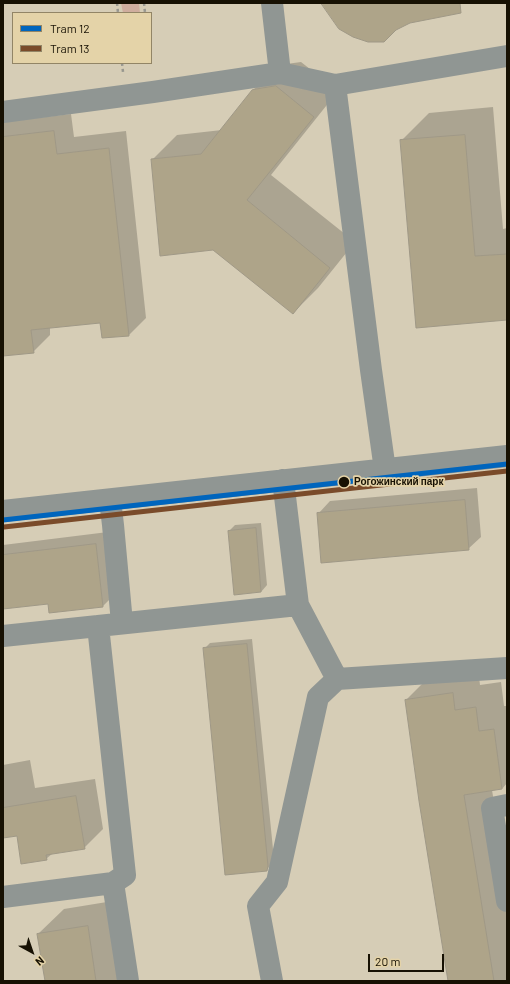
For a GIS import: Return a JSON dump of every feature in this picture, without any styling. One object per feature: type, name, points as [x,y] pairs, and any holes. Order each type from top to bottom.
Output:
[{"type":"street","points":[[272,3],[280,73]]},
{"type":"street","points":[[3,112],[280,73],[335,85],[507,56]]},
{"type":"street","points":[[335,85],[370,370],[385,470]]},
{"type":"street","points":[[3,511],[507,456]]},
{"type":"street","points":[[284,480],[298,605],[336,679]]},
{"type":"street","points":[[110,500],[122,624]]},
{"type":"street","points":[[3,636],[298,605]]},
{"type":"street","points":[[3,897],[113,883],[125,875],[98,626]]},
{"type":"street","points":[[272,981],[258,906],[277,882],[318,697],[336,679],[507,668]]},
{"type":"street","points":[[507,805],[492,808],[507,901]]},
{"type":"street","points":[[113,883],[128,981]]},
{"type":"shaded area","points":[[121,3],[139,3],[140,12],[123,12]]},
{"type":"building","points":[[321,3],[460,3],[461,13],[410,23],[396,30],[384,42],[368,42],[353,37],[339,29]]},
{"type":"building","points":[[276,86],[314,117],[247,200],[330,268],[293,314],[213,250],[160,256],[151,159],[201,154],[252,90]]},
{"type":"building","points":[[54,131],[57,154],[109,148],[129,336],[102,338],[100,323],[31,330],[34,353],[3,356],[3,137]]},
{"type":"building","points":[[465,135],[475,256],[507,254],[507,320],[416,328],[400,140]]},
{"type":"building","points":[[465,500],[469,550],[321,563],[317,513]]},
{"type":"building","points":[[256,528],[261,592],[234,595],[228,531]]},
{"type":"building","points":[[96,544],[103,607],[49,613],[48,604],[3,609],[3,555]]},
{"type":"building","points":[[247,644],[268,866],[267,871],[225,875],[203,648]]},
{"type":"building","points":[[453,693],[455,710],[476,707],[479,731],[494,729],[502,789],[464,795],[494,981],[448,981],[419,801],[405,700]]},
{"type":"building","points":[[76,796],[85,849],[46,855],[47,860],[21,864],[17,836],[3,838],[3,808]]},
{"type":"building","points":[[88,926],[96,981],[45,981],[37,934]]},
{"type":"tram line","name":"12","points":[[3,520],[507,464]]},
{"type":"tram line","name":"13","points":[[4,527],[507,471]]},
{"type":"place","name":"Рогожинский парк","points":[[344,482]]}]
